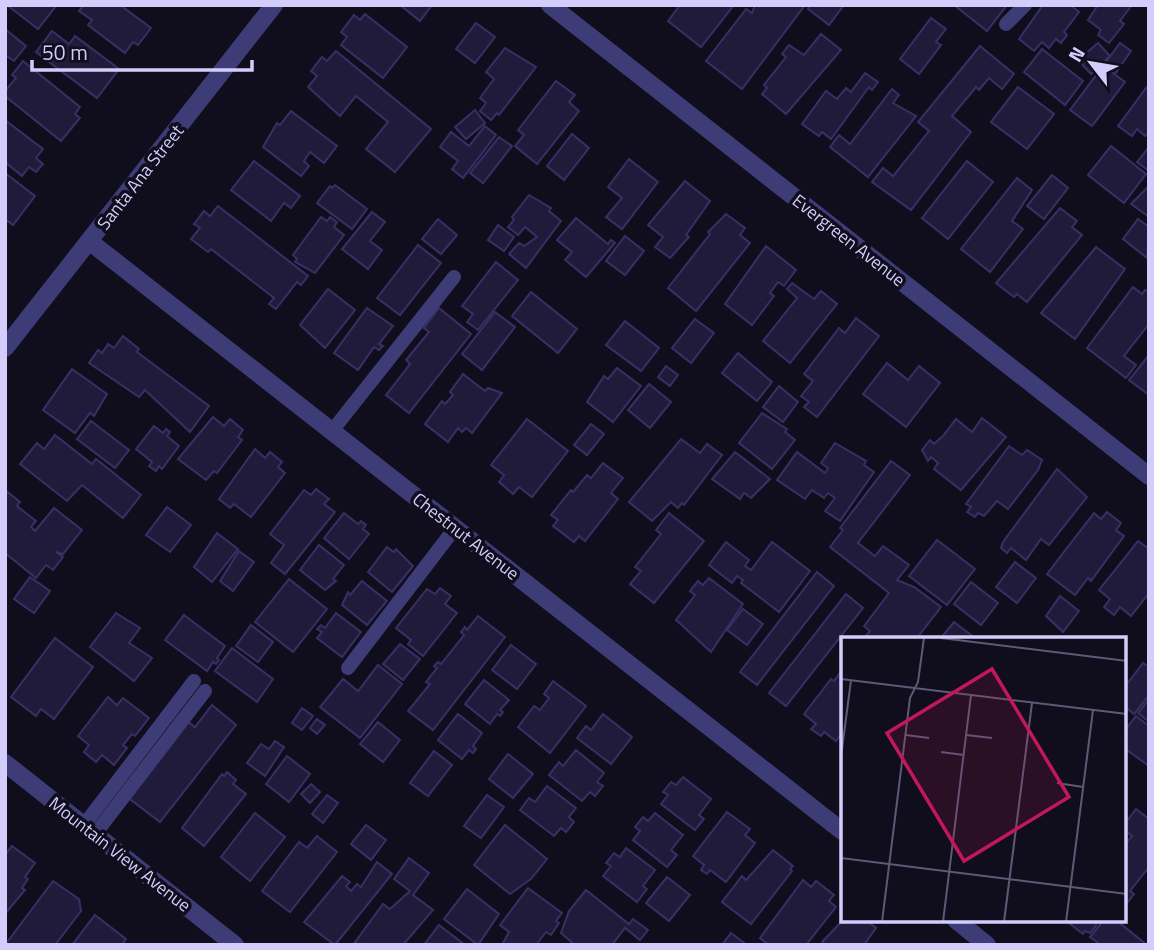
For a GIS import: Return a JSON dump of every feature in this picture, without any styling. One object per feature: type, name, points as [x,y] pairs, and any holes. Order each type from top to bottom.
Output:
[{"type":"street","name":"Santa Ana Street","points":[[5,348],[274,5]]},
{"type":"street","name":"Evergreen Avenue","points":[[550,5],[1149,475]]},
{"type":"street","name":"Chestnut Avenue","points":[[89,242],[841,830]]},
{"type":"street","name":"Mountain View Avenue","points":[[5,763],[235,945]]},
{"type":"street","points":[[958,922],[987,945]]},
{"type":"lane","points":[[1006,24],[1026,5]]},
{"type":"lane","points":[[331,431],[454,277]]},
{"type":"lane","points":[[348,668],[455,527]]},
{"type":"lane","points":[[89,829],[199,686]]},
{"type":"building","points":[[7,5],[55,5],[56,6],[38,29]]},
{"type":"building","points":[[84,5],[120,5],[151,28],[138,45],[133,42],[125,53],[88,25],[92,20],[79,11]]},
{"type":"building","points":[[400,5],[432,5],[420,21]]},
{"type":"building","points":[[680,5],[734,5],[701,47],[668,21]]},
{"type":"building","points":[[755,5],[805,5],[742,89],[706,61],[746,9],[752,13]]},
{"type":"building","points":[[810,5],[844,5],[829,25],[808,9]]},
{"type":"building","points":[[954,5],[1007,5],[987,31]]},
{"type":"building","points":[[1043,5],[1070,5],[1079,12],[1064,32],[1067,35],[1061,43],[1056,39],[1049,48],[1042,42],[1034,51],[1019,39]]},
{"type":"building","points":[[1098,5],[1132,5],[1120,21],[1124,24],[1109,43],[1098,35],[1101,30],[1088,20]]},
{"type":"building","points":[[365,14],[407,47],[383,78],[341,45],[347,37],[341,32],[354,15],[360,20]]},
{"type":"building","points":[[931,18],[946,29],[936,42],[941,45],[919,74],[900,59]]},
{"type":"building","points":[[476,23],[495,37],[475,63],[456,49]]},
{"type":"building","points":[[5,29],[26,46],[14,61],[5,55]]},
{"type":"building","points":[[52,31],[69,44],[75,36],[119,69],[97,98],[36,52]]},
{"type":"building","points":[[821,34],[841,50],[786,114],[762,94],[767,88],[764,85],[786,57],[782,54],[789,45],[804,55]]},
{"type":"building","points":[[1098,43],[1110,56],[1091,74],[1078,60]]},
{"type":"building","points":[[1120,43],[1131,51],[1115,74],[1103,66]]},
{"type":"building","points":[[980,46],[1014,74],[1002,89],[989,78],[979,90],[976,87],[952,116],[971,132],[911,210],[872,182],[883,168],[893,176],[929,131],[918,122]]},
{"type":"building","points":[[505,48],[536,67],[499,115],[497,113],[491,120],[480,111],[486,103],[480,98],[494,79],[486,72]]},
{"type":"building","points":[[1042,49],[1083,81],[1065,105],[1024,72]]},
{"type":"building","points":[[336,51],[431,129],[395,172],[366,149],[388,122],[356,96],[340,116],[308,87],[317,76],[311,71],[322,57],[327,61]]},
{"type":"building","points":[[23,61],[80,107],[75,114],[80,118],[61,141],[5,96],[5,91],[16,78],[12,75]]},
{"type":"building","points":[[1103,66],[1125,82],[1092,126],[1070,110]]},
{"type":"building","points":[[865,73],[878,82],[872,90],[869,87],[831,139],[822,132],[819,136],[802,124],[826,91],[837,99],[846,88],[851,92]]},
{"type":"building","points":[[556,81],[575,95],[569,102],[579,111],[537,164],[515,146],[524,135],[518,130]]},
{"type":"building","points":[[1149,84],[1149,132],[1145,136],[1137,129],[1132,136],[1118,126]]},
{"type":"building","points":[[1018,87],[1054,114],[1027,149],[991,122]]},
{"type":"building","points":[[892,89],[899,95],[893,103],[916,116],[868,177],[830,147],[839,135],[850,144]]},
{"type":"building","points":[[475,110],[485,123],[466,139],[455,127]]},
{"type":"building","points":[[291,111],[337,146],[324,163],[310,152],[304,161],[309,166],[301,176],[263,147],[277,123],[280,125]]},
{"type":"building","points":[[5,120],[43,149],[36,158],[43,164],[36,172],[29,167],[22,176],[5,162]]},
{"type":"building","points":[[485,126],[496,135],[463,178],[452,169],[458,161],[440,147],[451,132],[469,146]]},
{"type":"building","points":[[572,134],[589,148],[564,180],[547,166]]},
{"type":"building","points":[[499,137],[512,146],[483,183],[470,173]]},
{"type":"building","points":[[1111,146],[1146,174],[1124,203],[1088,175]]},
{"type":"building","points":[[1149,147],[1149,171],[1137,162]]},
{"type":"building","points":[[629,159],[658,182],[622,229],[606,217],[622,198],[608,187]]},
{"type":"building","points":[[254,161],[300,196],[291,208],[284,203],[271,221],[231,190]]},
{"type":"building","points":[[967,161],[993,182],[948,239],[922,218]]},
{"type":"building","points":[[5,173],[35,196],[13,225],[5,219]]},
{"type":"building","points":[[1052,175],[1068,188],[1044,219],[1027,206]]},
{"type":"building","points":[[1017,178],[1032,190],[1012,221],[1023,229],[990,272],[961,249]]},
{"type":"building","points":[[685,181],[710,201],[686,235],[689,237],[670,258],[655,247],[663,237],[648,225]]},
{"type":"building","points":[[335,185],[367,209],[352,229],[317,203],[330,186],[332,188]]},
{"type":"building","points":[[1149,186],[1149,217],[1131,204]]},
{"type":"building","points":[[529,195],[551,208],[549,211],[561,221],[526,268],[509,254],[519,243],[524,246],[537,237],[525,227],[518,235],[508,227],[514,220],[512,217]]},
{"type":"building","points":[[218,206],[308,276],[301,285],[297,282],[276,309],[269,304],[274,298],[211,249],[208,252],[191,239],[200,228],[194,224],[204,211],[210,216]]},
{"type":"building","points":[[1060,208],[1077,221],[1072,227],[1082,235],[1027,302],[1017,294],[1014,297],[996,283]]},
{"type":"building","points":[[372,212],[385,222],[370,241],[382,250],[368,269],[342,249]]},
{"type":"building","points":[[726,214],[745,228],[740,235],[750,243],[696,311],[668,288],[710,234],[708,232]]},
{"type":"building","points":[[321,217],[327,221],[330,217],[337,222],[334,227],[344,235],[315,273],[295,262],[297,259],[293,255]]},
{"type":"building","points":[[576,218],[608,244],[611,240],[615,243],[586,277],[565,260],[572,252],[557,240]]},
{"type":"building","points":[[438,219],[457,235],[441,254],[422,239]]},
{"type":"building","points":[[1138,219],[1149,227],[1147,258],[1123,239]]},
{"type":"building","points":[[498,225],[514,237],[504,251],[488,240]]},
{"type":"building","points":[[625,236],[644,251],[625,275],[606,261]]},
{"type":"building","points":[[418,245],[441,263],[400,315],[377,298]]},
{"type":"building","points":[[766,246],[796,270],[784,286],[778,282],[770,293],[774,296],[752,325],[725,304]]},
{"type":"building","points":[[1096,247],[1125,269],[1075,339],[1041,313]]},
{"type":"building","points":[[496,262],[518,280],[478,330],[467,322],[473,314],[462,306]]},
{"type":"building","points":[[792,283],[814,299],[821,291],[837,304],[790,363],[763,341],[797,298],[787,289]]},
{"type":"building","points":[[1133,287],[1142,294],[1145,290],[1149,293],[1149,324],[1124,356],[1136,365],[1126,378],[1087,348]]},
{"type":"building","points":[[328,289],[355,310],[325,348],[300,325]]},
{"type":"building","points":[[531,292],[577,329],[558,353],[512,316]]},
{"type":"building","points":[[367,308],[393,326],[379,344],[383,346],[379,350],[374,347],[358,370],[334,353]]},
{"type":"building","points":[[439,308],[471,334],[409,413],[386,395],[410,364],[406,360],[429,332],[424,328]]},
{"type":"building","points":[[495,312],[515,327],[482,370],[462,354]]},
{"type":"building","points":[[856,318],[879,336],[817,417],[804,407],[809,402],[801,396],[813,381],[804,374],[839,328],[845,333]]},
{"type":"building","points":[[695,319],[714,333],[691,363],[672,348]]},
{"type":"building","points":[[625,321],[659,348],[641,371],[606,345]]},
{"type":"building","points":[[123,336],[139,349],[137,352],[209,406],[190,432],[145,390],[139,397],[89,363],[98,350],[102,353],[108,344],[114,348]]},
{"type":"building","points":[[738,353],[772,382],[757,401],[722,373]]},
{"type":"building","points":[[1149,355],[1149,395],[1129,380]]},
{"type":"building","points":[[887,363],[908,380],[919,366],[940,383],[906,427],[863,394]]},
{"type":"building","points":[[666,366],[678,375],[670,386],[658,377]]},
{"type":"building","points":[[617,368],[641,386],[613,422],[587,402],[604,376],[608,379]]},
{"type":"building","points":[[72,369],[107,394],[94,416],[90,413],[75,433],[43,410]]},
{"type":"building","points":[[463,374],[485,391],[488,388],[502,393],[472,433],[466,428],[462,432],[458,428],[448,442],[425,424],[442,401],[445,404],[453,395],[450,392]]},
{"type":"building","points":[[649,384],[671,402],[650,428],[628,410]]},
{"type":"building","points":[[779,386],[798,402],[783,422],[763,407]]},
{"type":"building","points":[[762,413],[787,429],[785,432],[795,440],[772,469],[739,443]]},
{"type":"building","points":[[213,417],[224,426],[230,419],[243,430],[238,437],[242,440],[217,473],[214,471],[206,480],[178,459]]},
{"type":"building","points":[[982,418],[1006,437],[961,490],[934,469],[938,463],[931,457],[928,461],[922,450],[930,440],[934,444],[943,436],[956,419],[972,432]]},
{"type":"building","points":[[527,419],[568,451],[532,497],[519,487],[513,494],[499,482],[504,475],[491,465]]},
{"type":"building","points":[[91,421],[129,450],[115,468],[77,439]]},
{"type":"building","points":[[591,424],[604,434],[587,455],[574,445]]},
{"type":"building","points":[[154,426],[163,433],[166,429],[170,432],[167,436],[179,446],[162,469],[159,466],[156,471],[149,466],[152,462],[136,449]]},
{"type":"building","points":[[55,435],[92,464],[96,459],[141,495],[123,518],[82,485],[67,501],[20,464],[37,443],[44,449]]},
{"type":"building","points":[[681,439],[700,453],[707,444],[722,455],[684,505],[682,503],[678,508],[671,502],[652,521],[629,502]]},
{"type":"building","points":[[835,443],[866,461],[864,465],[874,472],[840,521],[825,511],[835,498],[828,493],[824,498],[812,490],[805,499],[777,480],[797,452],[825,473],[828,468],[821,463]]},
{"type":"building","points":[[1009,446],[1022,455],[1027,450],[1042,460],[1038,470],[1008,509],[997,501],[984,516],[978,513],[975,517],[967,512],[971,507],[966,504]]},
{"type":"building","points":[[255,449],[265,458],[270,452],[282,462],[278,467],[285,473],[251,517],[234,504],[230,508],[219,499]]},
{"type":"building","points":[[735,452],[770,479],[751,498],[744,493],[740,499],[712,479]]},
{"type":"building","points":[[891,461],[910,475],[858,543],[875,556],[883,546],[909,565],[897,580],[914,587],[941,607],[918,637],[865,637],[870,631],[864,626],[889,593],[830,547],[843,530],[840,528]]},
{"type":"building","points":[[603,463],[623,478],[611,493],[618,499],[585,541],[579,536],[574,542],[553,526],[558,520],[551,515],[571,490],[573,492],[587,475],[591,478]]},
{"type":"building","points":[[1057,469],[1087,497],[1049,545],[1041,539],[1026,560],[1011,548],[1007,553],[1001,548],[1003,542]]},
{"type":"building","points":[[316,489],[329,499],[324,504],[335,512],[285,574],[271,563],[284,545],[270,534],[304,490],[311,495]]},
{"type":"building","points":[[5,490],[20,502],[17,506],[36,521],[31,527],[35,531],[54,508],[82,530],[63,554],[56,552],[63,557],[53,570],[46,565],[36,578],[5,553]]},
{"type":"building","points":[[167,507],[191,525],[170,552],[146,535]]},
{"type":"building","points":[[1107,512],[1121,523],[1116,530],[1124,536],[1091,581],[1088,578],[1075,595],[1047,574],[1094,513],[1101,519]]},
{"type":"building","points":[[344,513],[358,524],[361,521],[366,525],[363,529],[369,534],[349,559],[324,538]]},
{"type":"building","points":[[669,513],[704,541],[654,603],[630,584],[641,571],[635,567],[661,534],[656,530]]},
{"type":"building","points":[[217,533],[238,549],[212,582],[194,567]]},
{"type":"building","points":[[937,540],[975,569],[947,605],[909,576]]},
{"type":"building","points":[[1138,541],[1149,549],[1149,593],[1131,616],[1120,607],[1114,615],[1104,607],[1110,599],[1099,590]]},
{"type":"building","points":[[726,542],[749,560],[745,566],[751,570],[772,542],[810,571],[779,612],[741,583],[743,580],[737,576],[732,583],[709,565]]},
{"type":"building","points":[[319,545],[344,565],[333,579],[336,581],[325,590],[300,570]]},
{"type":"building","points":[[387,547],[394,552],[396,549],[413,566],[392,592],[368,572]]},
{"type":"building","points":[[239,551],[254,562],[233,591],[220,581]]},
{"type":"building","points":[[1015,562],[1036,578],[1017,603],[996,587]]},
{"type":"building","points":[[817,572],[834,586],[757,685],[740,672]]},
{"type":"building","points":[[30,577],[50,591],[34,613],[14,599]]},
{"type":"building","points":[[709,578],[743,604],[711,652],[676,620],[695,595],[690,591],[698,581],[703,585]]},
{"type":"building","points":[[289,579],[327,609],[293,652],[255,622]]},
{"type":"building","points":[[362,581],[387,601],[367,625],[342,605],[348,592],[350,595]]},
{"type":"building","points":[[971,582],[998,603],[981,625],[954,604]]},
{"type":"building","points":[[440,588],[451,596],[445,604],[457,613],[423,656],[408,644],[411,640],[396,628],[427,589],[435,594]]},
{"type":"building","points":[[846,594],[863,608],[786,706],[769,693]]},
{"type":"building","points":[[1060,596],[1079,611],[1063,632],[1046,616]]},
{"type":"building","points":[[743,609],[763,624],[747,645],[727,630]]},
{"type":"building","points":[[116,613],[140,628],[129,643],[152,658],[134,681],[90,647]]},
{"type":"building","points":[[336,613],[361,632],[342,657],[317,638],[322,632],[317,629],[321,625],[325,628]]},
{"type":"building","points":[[184,615],[225,646],[217,658],[219,660],[216,664],[213,662],[207,671],[165,640]]},
{"type":"building","points":[[478,616],[505,637],[433,730],[408,711],[430,684],[426,682],[437,668],[434,666],[438,662],[441,664],[464,635],[461,632],[465,627],[467,630]]},
{"type":"building","points":[[954,622],[974,637],[942,637]]},
{"type":"building","points":[[251,625],[273,642],[258,662],[236,646]]},
{"type":"building","points":[[55,638],[93,667],[54,719],[41,709],[36,716],[11,697]]},
{"type":"building","points":[[400,644],[420,659],[403,680],[383,664]]},
{"type":"building","points":[[511,645],[536,664],[517,689],[492,670]]},
{"type":"building","points":[[232,648],[273,679],[257,702],[215,671]]},
{"type":"building","points":[[1143,663],[1149,667],[1149,695],[1134,714],[1126,708],[1126,685]]},
{"type":"building","points":[[378,665],[402,684],[360,738],[320,707],[343,679],[358,691]]},
{"type":"building","points":[[841,671],[841,734],[836,741],[824,732],[821,736],[811,729],[816,724],[804,714],[831,679],[834,681]]},
{"type":"building","points":[[484,680],[509,700],[500,710],[503,712],[500,716],[497,714],[490,724],[465,704]]},
{"type":"building","points":[[553,681],[586,706],[550,753],[518,727],[534,706],[540,710],[549,698],[544,694]]},
{"type":"building","points":[[108,697],[117,705],[123,698],[149,718],[135,736],[132,734],[123,745],[127,748],[114,765],[102,755],[96,762],[84,752],[89,745],[78,736]]},
{"type":"building","points":[[1149,699],[1149,722],[1138,713]]},
{"type":"building","points":[[212,705],[236,725],[160,822],[127,797],[187,721],[195,727]]},
{"type":"building","points":[[302,708],[313,716],[302,730],[292,723]]},
{"type":"building","points":[[458,714],[482,733],[473,746],[476,749],[473,753],[469,750],[462,759],[438,740]]},
{"type":"building","points":[[603,714],[632,737],[611,764],[577,738],[586,726],[591,730]]},
{"type":"building","points":[[1136,716],[1149,726],[1149,766],[1126,749],[1126,729]]},
{"type":"building","points":[[317,719],[325,725],[317,734],[310,728]]},
{"type":"building","points":[[378,722],[400,740],[383,762],[360,744]]},
{"type":"building","points":[[275,741],[284,747],[265,776],[247,763],[261,744],[269,749]]},
{"type":"building","points":[[576,750],[604,773],[597,782],[603,786],[595,796],[590,792],[582,801],[549,775],[559,762],[563,766]]},
{"type":"building","points":[[434,751],[452,765],[428,796],[410,783]]},
{"type":"building","points":[[508,754],[533,774],[513,798],[489,779]]},
{"type":"building","points":[[287,756],[310,774],[289,802],[266,784]]},
{"type":"building","points":[[227,772],[236,780],[233,784],[246,794],[204,846],[182,828],[222,774],[224,776]]},
{"type":"building","points":[[683,777],[711,799],[699,815],[704,819],[695,830],[661,804],[668,795],[663,792],[671,782],[676,785]]},
{"type":"building","points":[[311,784],[320,792],[310,803],[301,794]]},
{"type":"building","points":[[547,786],[576,808],[569,817],[574,822],[566,832],[561,828],[554,836],[520,810],[529,798],[535,802]]},
{"type":"building","points":[[327,795],[338,803],[323,823],[312,814]]},
{"type":"building","points":[[487,795],[504,807],[481,838],[464,826]]},
{"type":"building","points":[[1136,809],[1149,819],[1149,867],[1130,891],[1134,894],[1126,904],[1126,844],[1132,836],[1126,832],[1126,822]]},
{"type":"building","points":[[727,812],[750,829],[745,835],[755,843],[726,882],[710,870],[707,874],[701,870],[704,865],[693,856]]},
{"type":"building","points":[[255,813],[285,837],[250,881],[221,857]]},
{"type":"building","points":[[655,813],[683,835],[671,850],[677,855],[667,867],[633,840],[640,831],[635,827],[643,817],[648,821]]},
{"type":"building","points":[[366,825],[386,840],[371,860],[351,844]]},
{"type":"building","points":[[505,825],[547,859],[531,879],[510,894],[474,865]]},
{"type":"building","points":[[317,836],[337,852],[290,912],[262,891],[299,842],[307,848]]},
{"type":"building","points":[[12,846],[35,863],[25,877],[28,879],[22,888],[25,890],[5,914],[5,855]]},
{"type":"building","points":[[626,848],[655,870],[643,886],[647,889],[637,902],[603,876],[611,866],[606,863],[614,853],[620,857]]},
{"type":"building","points":[[773,850],[793,866],[790,869],[792,871],[751,924],[722,902],[742,876],[746,880]]},
{"type":"building","points":[[409,858],[429,873],[413,895],[433,910],[403,945],[353,945],[383,904],[390,909],[410,891],[394,879]]},
{"type":"building","points":[[377,862],[392,874],[335,945],[304,922],[342,876],[350,882],[346,886],[351,891],[357,884],[361,887]]},
{"type":"building","points":[[667,877],[690,895],[669,921],[646,903]]},
{"type":"building","points":[[803,880],[811,887],[816,881],[834,895],[829,901],[836,907],[806,945],[769,945],[760,938]]},
{"type":"building","points":[[53,881],[79,899],[81,911],[55,945],[5,945]]},
{"type":"building","points":[[528,888],[562,913],[556,921],[559,923],[551,935],[546,932],[536,945],[502,945],[509,932],[500,925]]},
{"type":"building","points":[[467,889],[499,914],[478,945],[444,919]]},
{"type":"building","points":[[586,890],[629,924],[633,919],[648,930],[640,940],[625,928],[612,945],[575,945],[561,933],[569,911]]},
{"type":"building","points":[[95,915],[126,939],[122,945],[72,945]]},
{"type":"building","points":[[841,922],[868,922],[876,928],[864,945],[826,945],[822,942]]},
{"type":"building","points":[[1068,922],[1096,922],[1090,933],[1085,931],[1083,934]]},
{"type":"building","points":[[1102,922],[1118,922],[1147,945],[1101,945],[1090,937]]},
{"type":"building","points":[[439,925],[465,945],[424,945]]},
{"type":"building","points":[[731,933],[747,945],[722,945]]}]
